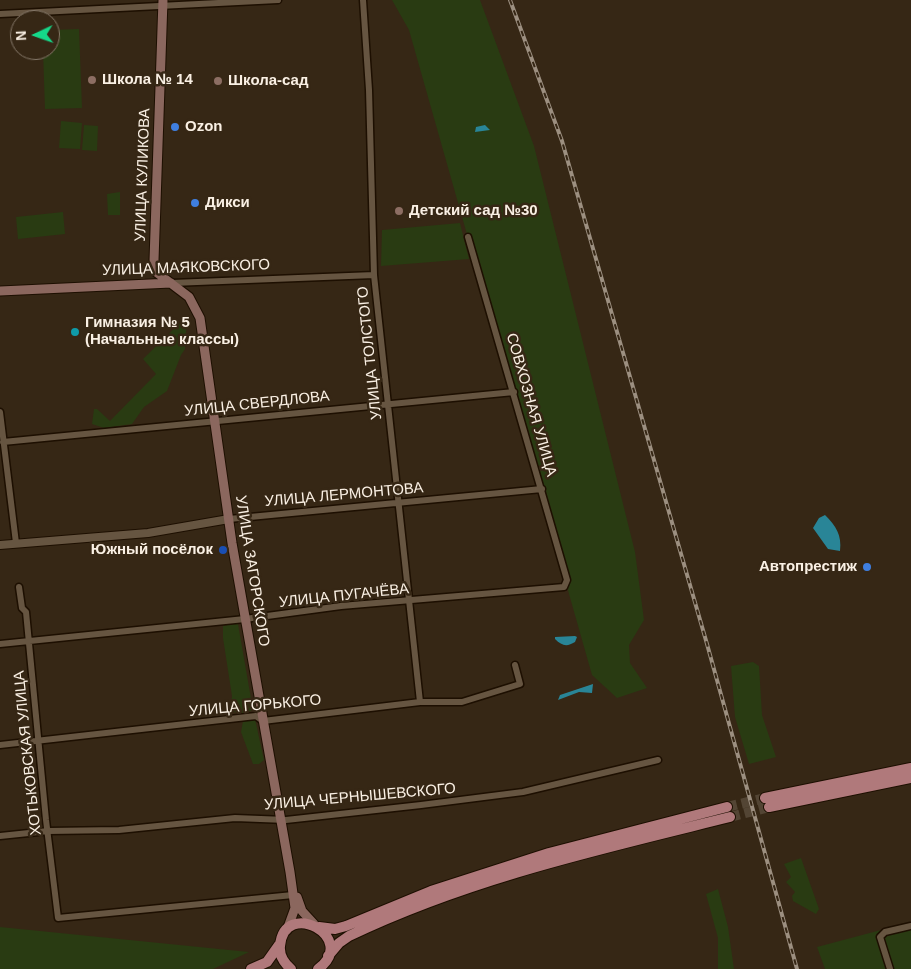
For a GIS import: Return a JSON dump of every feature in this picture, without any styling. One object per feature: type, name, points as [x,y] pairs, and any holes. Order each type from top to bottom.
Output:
[{"type":"main road","name":"УЛИЦА КУЛИКОВА","points":[[163,3],[154,260],[156,272],[172,282]]},
{"type":"main road","name":"УЛИЦА МАЯКОВСКОГО","points":[[0,291],[172,282]]},
{"type":"main road","name":"УЛИЦА ЗАГОРСКОГО","points":[[172,282],[189,297],[200,318],[245,619],[290,872]]},
{"type":"main road","points":[[911,768],[767,803],[911,778]]},
{"type":"main road","points":[[287,930],[297,924],[335,929],[431,891],[549,853],[729,812],[551,862],[435,900],[349,936],[338,943],[318,969]]},
{"type":"main road","points":[[290,872],[302,911],[328,940],[328,956]]},
{"type":"main road","points":[[251,969],[272,957],[294,913],[290,872]]},
{"type":"main road","points":[[280,944],[281,957],[291,969]]},
{"type":"street","points":[[0,14],[163,3],[278,0]]},
{"type":"street","name":"УЛИЦА ТОЛСТОГО","points":[[363,0],[369,90],[374,274],[420,702]]},
{"type":"street","name":"СОВХОЗНАЯ УЛИЦА","points":[[468,237],[567,580]]},
{"type":"street","name":"УЛИЦА МАЯКОВСКОГО","points":[[172,282],[374,274]]},
{"type":"street","name":"УЛИЦА СВЕРДЛОВА","points":[[3,442],[514,392]]},
{"type":"street","points":[[0,412],[16,543]]},
{"type":"street","name":"УЛИЦА ЛЕРМОНТОВА","points":[[0,545],[148,533],[229,519],[542,489]]},
{"type":"street","name":"УЛИЦА ПУГАЧЁВА","points":[[0,644],[245,619],[342,606],[410,602],[564,587],[567,580]]},
{"type":"street","name":"ХОТЬКОВСКАЯ УЛИЦА","points":[[19,588],[22,608],[26,612],[58,918],[293,895]]},
{"type":"street","name":"УЛИЦА ГОРЬКОГО","points":[[0,745],[256,716],[263,721],[420,702],[462,702],[520,684],[515,665]]},
{"type":"street","name":"УЛИЦА ЧЕРНЫШЕВСКОГО","points":[[0,836],[48,831],[119,830],[235,818],[281,820],[496,797],[658,760]]},
{"type":"street","points":[[890,969],[880,937],[885,932],[911,926]]},
{"type":"green space","points":[[392,0],[480,0],[534,146],[635,552],[644,620],[629,645],[630,663],[647,688],[617,698],[592,675],[409,30]]},
{"type":"green space","points":[[79,29],[82,108],[45,109],[43,60],[60,60],[60,30]]},
{"type":"green space","points":[[61,121],[82,123],[80,149],[59,148]]},
{"type":"green space","points":[[84,125],[98,126],[97,151],[82,150]]},
{"type":"green space","points":[[120,192],[120,215],[108,215],[107,194]]},
{"type":"green space","points":[[63,212],[65,234],[18,239],[16,217]]},
{"type":"green space","points":[[460,223],[469,259],[381,266],[382,230]]},
{"type":"green space","points":[[187,316],[185,349],[167,391],[144,407],[132,424],[104,428],[92,424],[94,409],[97,409],[110,421],[156,374],[143,359]]},
{"type":"green space","points":[[238,624],[253,710],[244,713],[234,712],[231,705],[232,696],[223,638],[223,626]]},
{"type":"green space","points":[[753,662],[759,666],[762,715],[776,757],[749,764],[735,717],[731,666]]},
{"type":"green space","points":[[255,719],[264,760],[259,764],[253,764],[241,732],[243,721]]},
{"type":"green space","points":[[801,858],[819,909],[816,914],[793,901],[792,896],[795,892],[786,882],[791,877],[784,864]]},
{"type":"green space","points":[[718,889],[728,927],[734,969],[718,969],[718,938],[706,894]]},
{"type":"green space","points":[[911,922],[911,969],[825,969],[817,947]]},
{"type":"green space","points":[[0,927],[249,952],[213,969],[0,969]]},
{"type":"water","points":[[485,125],[490,130],[475,132],[476,127]]},
{"type":"water","points":[[825,515],[837,531],[840,540],[840,551],[828,549],[813,528],[819,518]]},
{"type":"water","points":[[555,637],[577,637],[575,642],[569,645],[562,644],[555,639]]},
{"type":"water","points":[[593,684],[592,693],[579,692],[558,700],[560,695]]},
{"type":"tunnel","points":[[727,807],[765,798]]},
{"type":"tunnel","points":[[730,817],[769,807]]},
{"type":"railway","points":[[510,0],[562,141],[707,644],[797,969]]},
{"type":"place","name":"Школа № 14","points":[[92,80]]},
{"type":"place","name":"Школа-сад","points":[[218,81]]},
{"type":"place","name":"Ozon","points":[[175,127]]},
{"type":"place","name":"Дикси","points":[[195,203]]},
{"type":"place","name":"Детский сад №30","points":[[399,211]]},
{"type":"place","name":"Гимназия № 5 (Начальные классы)","points":[[75,332]]},
{"type":"place","name":"Южный посёлок","points":[[223,550]]},
{"type":"place","name":"Автопрестиж","points":[[867,567]]}]
